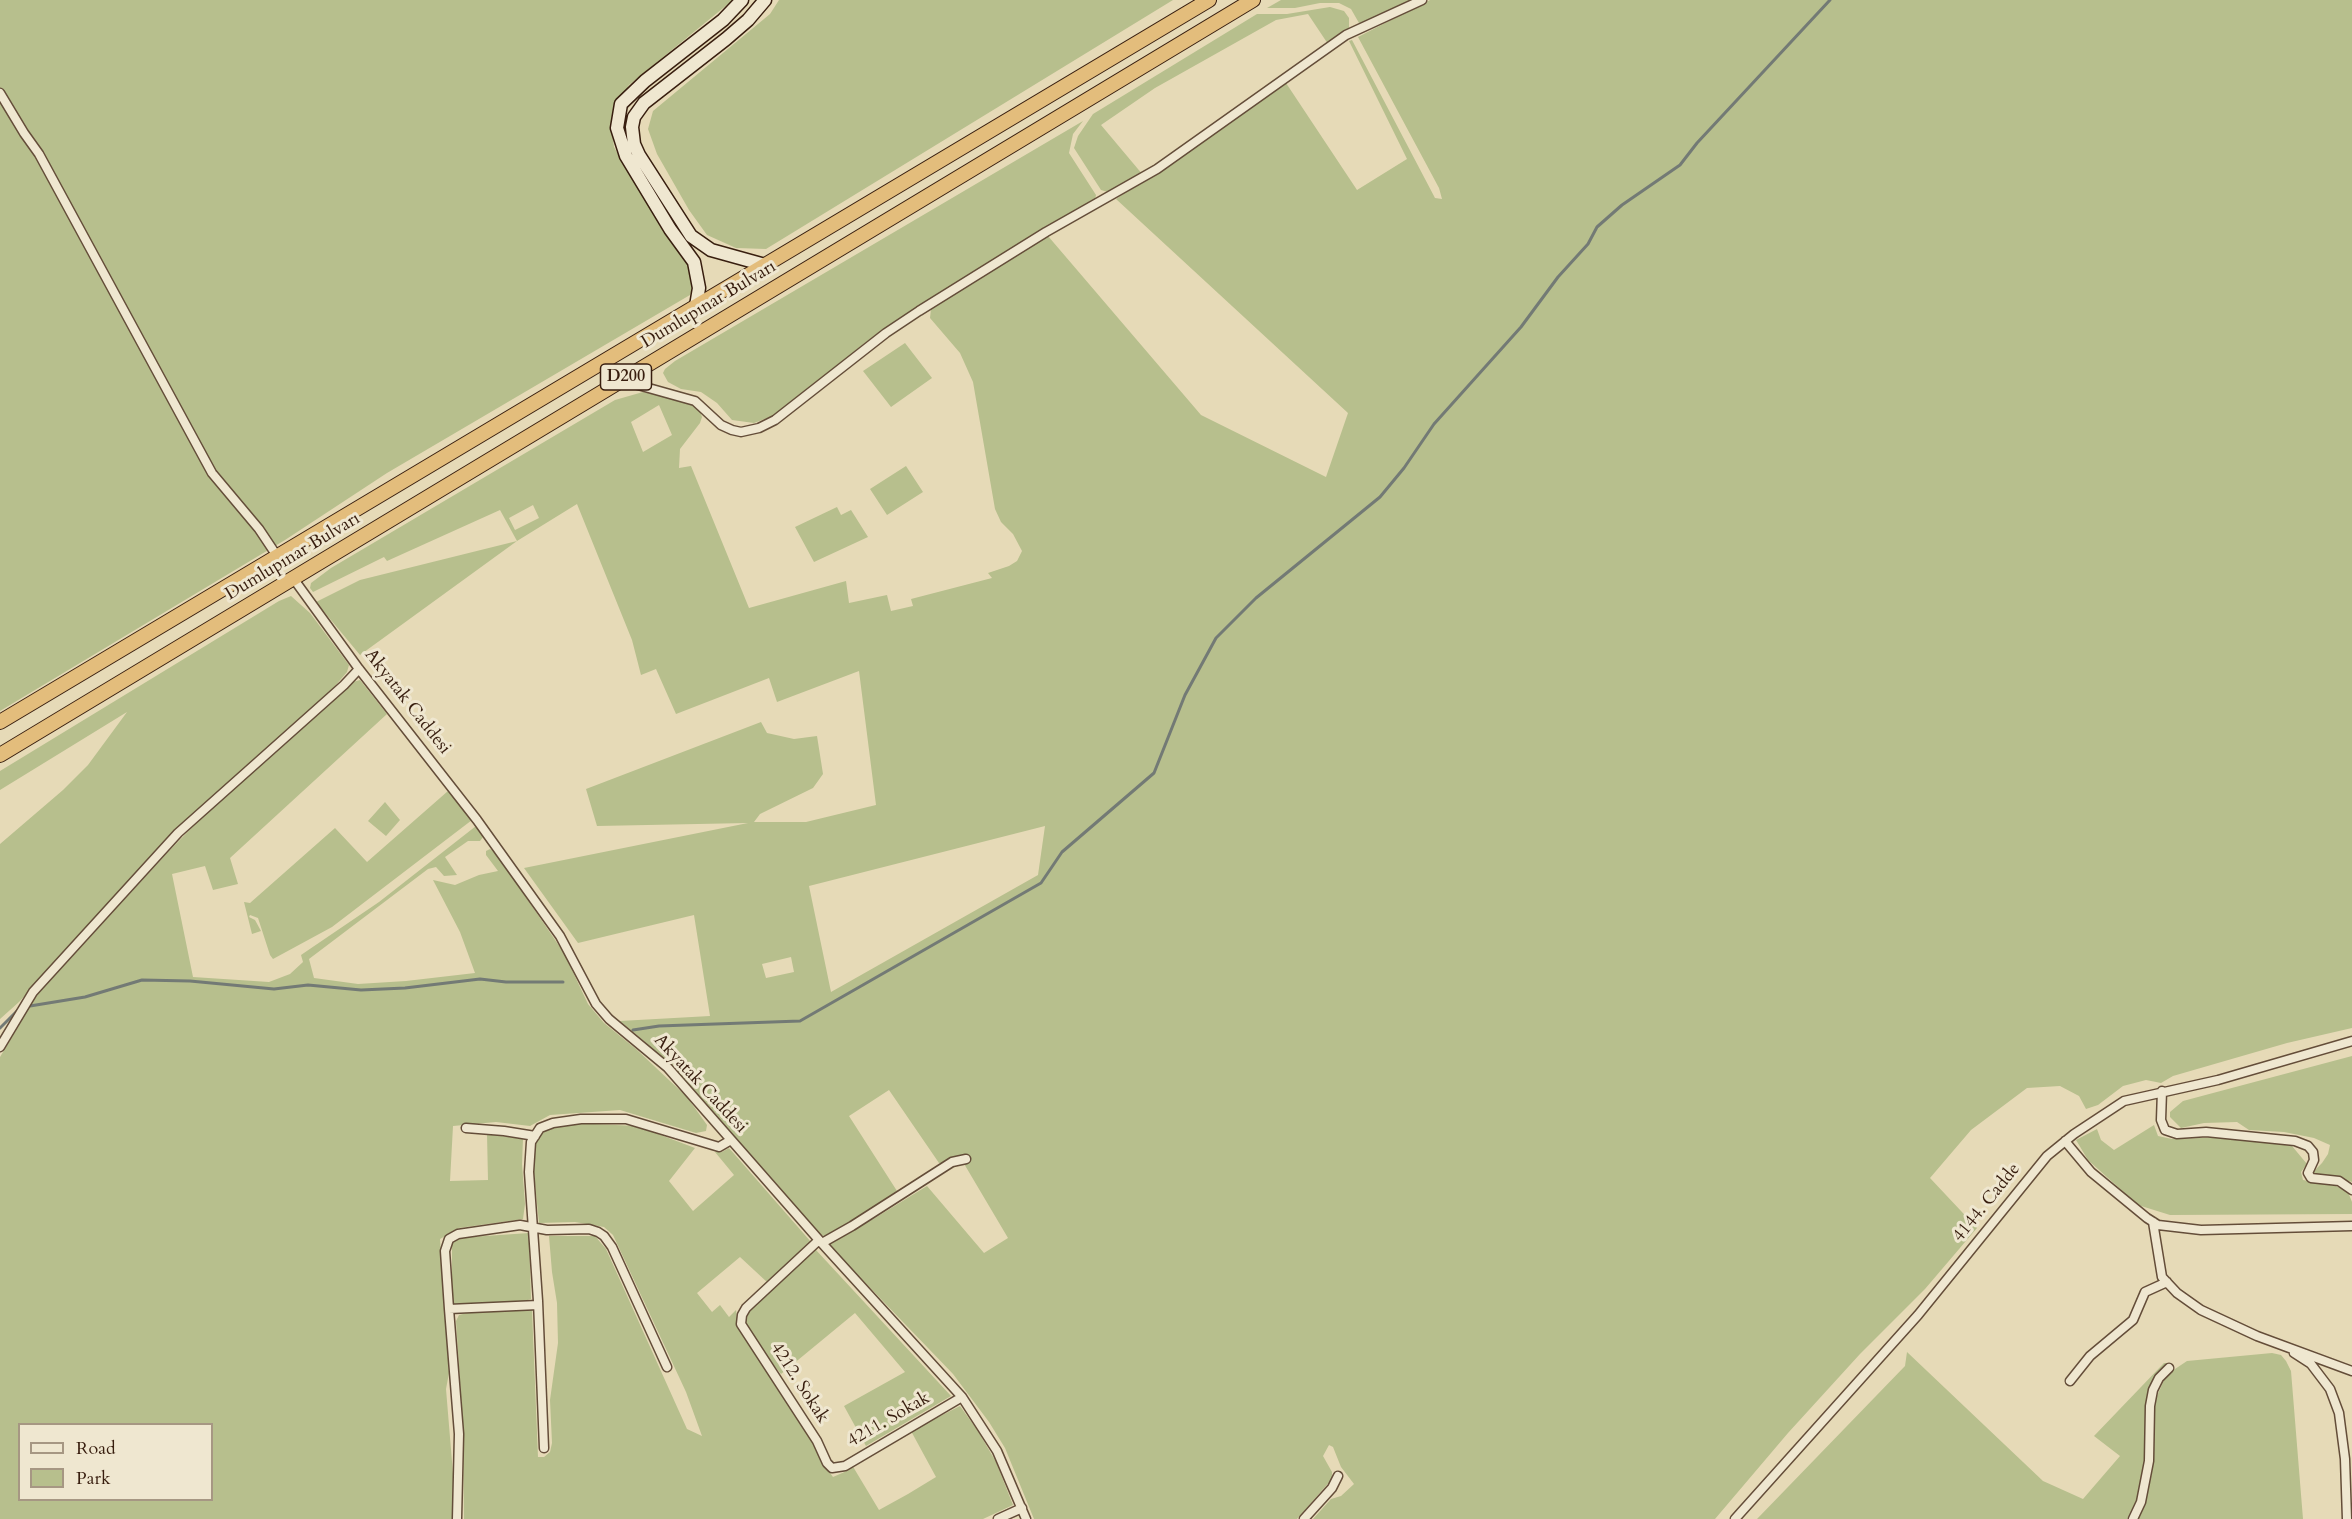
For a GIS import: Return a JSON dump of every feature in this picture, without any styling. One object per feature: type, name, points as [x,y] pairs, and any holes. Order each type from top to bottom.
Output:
[{"type":"highway","name":"Dumlupınar Bulvarı","points":[[0,722],[1209,0]]},
{"type":"highway","name":"Dumlupınar Bulvarı","points":[[0,755],[1253,0]]},
{"type":"main road","points":[[696,306],[699,288],[694,262],[670,229],[626,156],[617,128],[621,104],[645,81],[723,20],[741,0]]},
{"type":"main road","points":[[765,0],[748,20],[726,39],[644,103],[634,117],[632,127],[634,144],[639,155],[691,236],[711,250],[765,265]]},
{"type":"street","points":[[620,380],[694,401],[721,425],[732,430],[741,432],[759,428],[776,420],[886,333],[919,311],[1027,244],[1157,170],[1346,35],[1422,0]]},
{"type":"street","points":[[0,93],[24,134],[39,154],[212,473],[259,529],[277,556]]},
{"type":"street","name":"Akyatak Caddesi","points":[[293,578],[359,669],[477,820],[560,936],[596,1004],[609,1019],[668,1068],[821,1242],[962,1397],[997,1451],[1026,1519]]},
{"type":"street","points":[[0,1047],[33,992],[178,833],[359,669]]},
{"type":"street","name":"4144. Cadde","points":[[1735,1519],[1918,1315],[2047,1156],[2065,1141],[2124,1101],[2218,1080],[2352,1041]]},
{"type":"street","points":[[2162,1091],[2161,1120],[2165,1130],[2177,1134],[2206,1132],[2295,1141],[2308,1146],[2313,1152],[2314,1160],[2308,1173],[2311,1178],[2339,1181],[2352,1190]]},
{"type":"street","points":[[544,1448],[530,1172],[531,1142],[540,1128],[553,1123],[580,1119],[626,1119],[719,1147],[731,1140]]},
{"type":"street","points":[[466,1128],[535,1136]]},
{"type":"street","points":[[2065,1141],[2091,1172],[2153,1222],[2173,1228],[2201,1230],[2352,1226]]},
{"type":"street","points":[[821,1242],[852,1226],[952,1162],[966,1159]]},
{"type":"street","points":[[2153,1222],[2162,1277],[2176,1293],[2201,1310],[2352,1371]]},
{"type":"street","points":[[457,1519],[459,1434],[445,1251],[449,1239],[458,1234],[520,1226],[547,1230],[589,1230],[604,1236],[612,1247],[667,1367]]},
{"type":"street","name":"4212. Sokak","points":[[821,1242],[746,1308],[741,1324],[832,1468]]},
{"type":"street","points":[[2070,1381],[2090,1356],[2133,1320],[2145,1292],[2167,1282]]},
{"type":"street","points":[[449,1310],[538,1305]]},
{"type":"street","points":[[2281,1344],[2311,1364],[2330,1389],[2339,1413],[2345,1459],[2348,1519]]},
{"type":"street","points":[[2133,1519],[2141,1502],[2150,1461],[2150,1406],[2153,1390],[2159,1378],[2169,1368]]},
{"type":"street","name":"4211. Sokak","points":[[832,1468],[845,1466],[962,1397]]},
{"type":"street","points":[[1304,1519],[1332,1488],[1338,1476]]},
{"type":"street","points":[[998,1519],[1022,1508]]},
{"type":"green space","points":[[0,0],[733,0],[629,85],[614,111],[611,125],[614,147],[626,169],[693,264],[695,281],[690,295],[387,473],[285,540],[0,711]]},
{"type":"green space","points":[[779,0],[1173,0],[766,249],[736,248],[707,235],[689,210],[657,154],[648,129],[653,111],[770,14]]},
{"type":"green space","points":[[1281,0],[1415,0],[1370,21],[1359,23],[1351,9],[1339,3],[1320,3],[1295,8],[1267,8]]},
{"type":"green space","points":[[1430,0],[2352,0],[2352,1028],[2287,1043],[2173,1076],[2161,1083],[2146,1080],[2123,1086],[2098,1105],[2086,1109],[2079,1096],[2060,1086],[2027,1088],[1971,1130],[1930,1178],[1977,1228],[1925,1289],[1860,1354],[1788,1433],[1715,1519],[1313,1519],[1331,1499],[1341,1496],[1354,1484],[1341,1467],[1333,1447],[1329,1445],[1323,1456],[1332,1472],[1332,1479],[1297,1519],[1034,1519],[1005,1448],[989,1422],[953,1374],[827,1243],[875,1218],[927,1186],[984,1253],[1008,1238],[963,1162],[953,1168],[939,1163],[889,1090],[849,1116],[897,1191],[838,1230],[825,1236],[819,1235],[777,1184],[644,1041],[620,1021],[710,1016],[694,915],[578,943],[524,868],[748,823],[597,826],[586,789],[761,722],[767,733],[794,739],[817,736],[823,774],[813,788],[760,814],[754,822],[806,822],[876,805],[859,671],[777,702],[769,678],[676,714],[656,669],[641,675],[632,640],[577,504],[517,541],[500,510],[387,561],[384,557],[313,592],[310,588],[311,583],[331,568],[615,400],[643,392],[692,403],[699,408],[702,417],[700,423],[680,449],[679,468],[691,466],[749,608],[846,581],[849,603],[887,595],[891,611],[913,606],[911,599],[992,578],[988,573],[1017,561],[1022,551],[1013,534],[1001,522],[995,509],[973,382],[960,353],[930,318],[931,309],[948,296],[1048,236],[1201,415],[1326,477],[1348,413],[1116,199],[1286,83],[1357,190],[1407,159],[1349,41],[1352,40],[1435,198],[1442,199],[1439,188],[1358,37]],"holes":[[[659,405],[672,435],[643,452],[631,422]],[[533,505],[539,518],[515,530],[509,518]],[[1045,826],[1038,875],[831,992],[809,886]],[[791,957],[794,972],[766,978],[762,964]]]},
{"type":"green space","points":[[1330,7],[1344,11],[1349,18],[1349,30],[1328,44],[1308,14],[1276,20],[1155,88],[1101,125],[1143,175],[1111,193],[1101,190],[1074,148],[1078,136],[1093,114],[1257,14],[1287,14]]},
{"type":"green space","points":[[1083,121],[1073,134],[1069,153],[1096,195],[1095,199],[898,320],[866,342],[778,414],[754,423],[732,420],[717,403],[701,392],[681,389],[668,382],[663,373],[675,361]]},
{"type":"green space","points":[[905,343],[932,378],[891,407],[863,371]]},
{"type":"green space","points":[[906,466],[923,492],[887,515],[870,489]]},
{"type":"green space","points":[[837,507],[841,515],[851,510],[868,537],[814,562],[795,527]]},
{"type":"green space","points":[[517,541],[360,655],[316,602],[360,580]]},
{"type":"green space","points":[[291,596],[310,613],[349,665],[347,672],[323,700],[198,809],[19,1002],[0,1019],[0,844],[63,790],[88,765],[127,712],[0,790],[0,771],[279,601]]},
{"type":"green space","points":[[360,680],[387,714],[230,858],[238,884],[213,890],[205,866],[172,874],[193,977],[269,982],[290,974],[303,962],[301,955],[379,902],[476,826],[483,833],[480,841],[468,841],[445,857],[457,875],[444,876],[436,867],[428,869],[309,959],[314,978],[358,984],[475,973],[460,932],[433,880],[455,885],[479,875],[498,871],[486,855],[486,851],[490,849],[495,852],[564,953],[588,1004],[604,1023],[636,1049],[687,1097],[707,1125],[706,1131],[696,1133],[620,1110],[550,1115],[530,1126],[496,1122],[453,1126],[450,1181],[488,1180],[487,1134],[523,1139],[525,1204],[523,1219],[459,1228],[440,1239],[449,1373],[446,1389],[454,1486],[453,1519],[0,1519],[0,1057],[30,1003],[215,804],[353,682]]},
{"type":"green space","points":[[448,791],[472,820],[332,927],[273,959],[258,918],[250,915],[249,917],[255,920],[261,931],[252,934],[244,902],[250,903],[335,828],[367,862]]},
{"type":"green space","points":[[385,802],[400,820],[386,836],[368,821]]},
{"type":"green space","points":[[2352,1056],[2352,1182],[2332,1176],[2311,1174],[2328,1154],[2330,1145],[2314,1138],[2284,1132],[2249,1130],[2237,1122],[2204,1123],[2181,1128],[2170,1117],[2170,1112],[2183,1101]]},
{"type":"green space","points":[[572,1123],[637,1126],[695,1148],[669,1181],[693,1211],[734,1175],[715,1152],[722,1152],[729,1148],[811,1242],[768,1283],[740,1257],[697,1293],[712,1312],[720,1305],[729,1317],[736,1310],[738,1326],[808,1433],[833,1477],[849,1470],[852,1465],[879,1510],[908,1494],[936,1477],[911,1431],[960,1406],[996,1462],[1013,1505],[983,1519],[464,1519],[463,1428],[456,1321],[459,1315],[471,1312],[532,1310],[538,1457],[544,1457],[550,1452],[552,1443],[550,1400],[558,1343],[557,1303],[549,1236],[595,1236],[606,1249],[687,1429],[702,1436],[686,1392],[613,1235],[604,1227],[575,1222],[539,1223],[533,1163],[534,1147],[540,1135],[550,1128]]},
{"type":"green space","points":[[2154,1125],[2158,1136],[2172,1139],[2227,1137],[2292,1146],[2307,1164],[2301,1172],[2303,1180],[2336,1186],[2348,1192],[2352,1202],[2352,1214],[2170,1215],[2138,1205],[2088,1160],[2076,1140],[2097,1129],[2101,1140],[2114,1150]]},
{"type":"green space","points":[[529,1233],[531,1299],[521,1302],[452,1304],[452,1244],[456,1238]]},
{"type":"green space","points":[[816,1250],[951,1396],[866,1446],[844,1406],[905,1372],[855,1313],[781,1374],[754,1341],[745,1325],[748,1310]]},
{"type":"green space","points":[[1907,1352],[2043,1481],[2083,1499],[2120,1456],[2094,1436],[2164,1363],[2171,1363],[2157,1375],[2150,1386],[2146,1406],[2148,1436],[2146,1464],[2137,1500],[2127,1519],[1757,1519],[1905,1366]]},
{"type":"green space","points":[[2272,1353],[2281,1355],[2291,1371],[2303,1519],[2138,1519],[2152,1473],[2154,1403],[2166,1375],[2187,1361]]},
{"type":"waterway","points":[[633,1030],[659,1026],[800,1021],[1041,883],[1062,852],[1154,773],[1185,695],[1216,638],[1256,598],[1380,497],[1404,468],[1434,424],[1521,327],[1558,277],[1588,244],[1597,227],[1622,205],[1680,165],[1697,143],[1830,0]]},
{"type":"waterway","points":[[30,1006],[85,997],[142,980],[190,981],[274,989],[308,985],[361,990],[405,988],[480,979],[506,982],[563,982]]},
{"type":"waterway","points":[[0,1028],[18,1010]]}]
